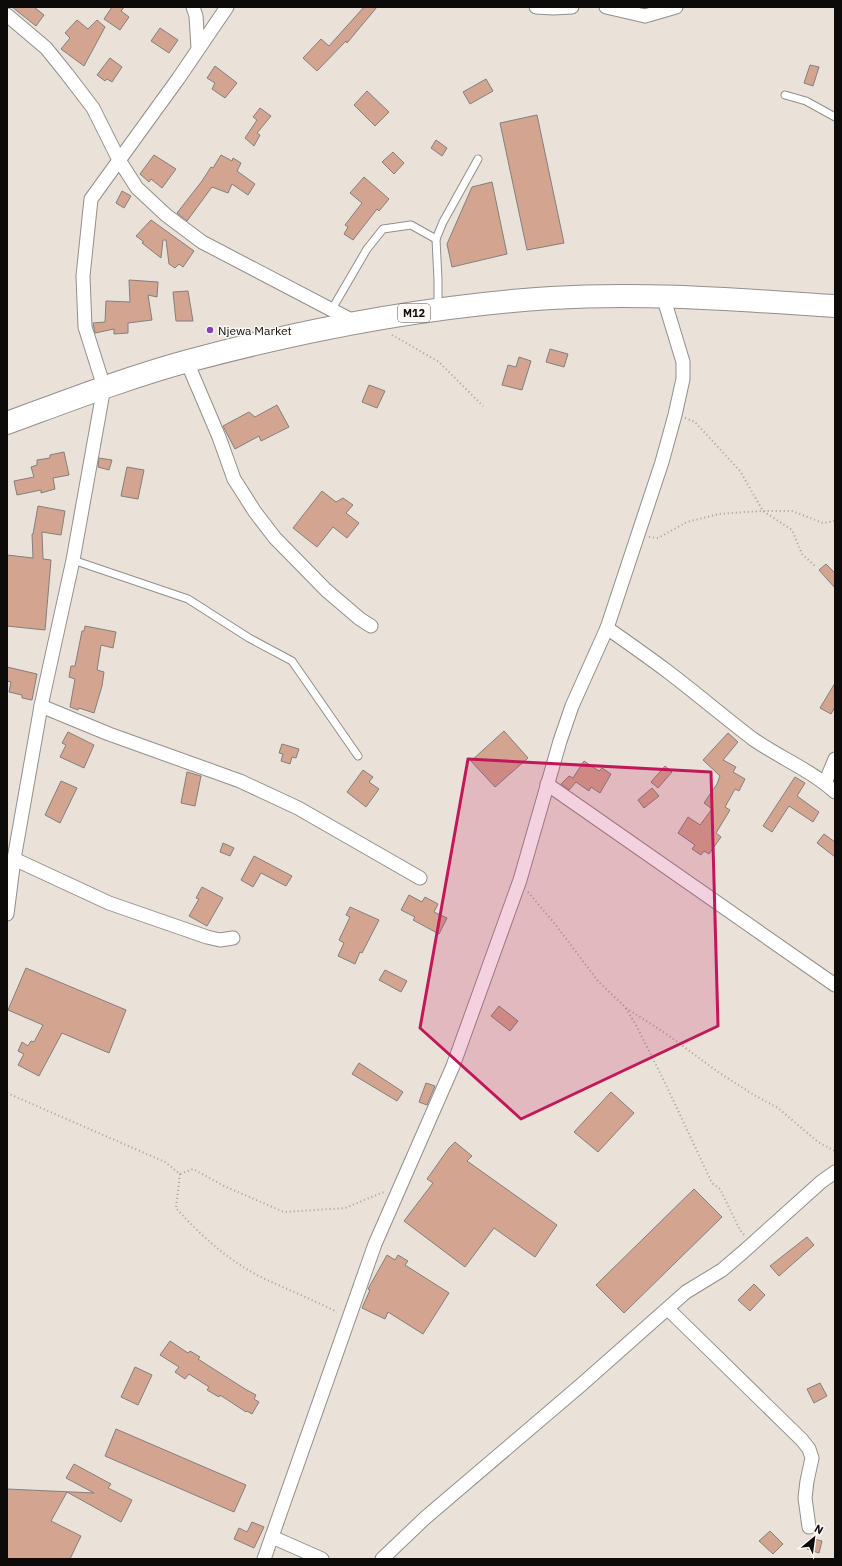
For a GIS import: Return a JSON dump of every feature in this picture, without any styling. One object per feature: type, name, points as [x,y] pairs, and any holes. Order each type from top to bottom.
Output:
[{"type":"highway","name":"M12","points":[[7,423],[104,388],[187,362],[295,334],[354,322],[438,309],[552,298],[663,296],[835,306]]},
{"type":"street","points":[[193,7],[196,16],[198,48]]},
{"type":"street","points":[[7,914],[14,859],[41,706],[73,560],[104,388],[85,327],[83,276],[91,199],[178,79],[227,7]]},
{"type":"street","points":[[536,7],[572,7]]},
{"type":"street","points":[[606,7],[645,16],[676,7]]},
{"type":"street","points":[[7,15],[46,48],[67,74],[93,108],[119,160],[137,188],[166,215],[202,242],[332,309],[354,322]]},
{"type":"street","points":[[264,1559],[375,1244],[453,1066],[520,880],[547,784],[572,706],[608,628],[662,462],[683,379],[683,362],[663,296]]},
{"type":"street","points":[[187,362],[219,436],[234,479],[255,512],[274,538],[326,590],[371,626]]},
{"type":"street","points":[[608,628],[667,671],[772,752],[825,783],[835,792]]},
{"type":"street","points":[[41,706],[109,734],[240,781],[298,808],[420,878]]},
{"type":"street","points":[[825,783],[835,759]]},
{"type":"street","points":[[547,784],[835,985]]},
{"type":"street","points":[[14,859],[109,903],[207,937],[220,940],[233,938]]},
{"type":"street","points":[[382,1559],[425,1518],[686,1292],[722,1270],[835,1172]]},
{"type":"street","points":[[668,1309],[802,1440],[809,1449],[812,1458],[805,1498],[809,1527]]},
{"type":"street","points":[[272,1537],[322,1559]]},
{"type":"lane","points":[[785,95],[806,101],[835,117]]},
{"type":"lane","points":[[438,309],[436,239],[443,222],[478,159]]},
{"type":"lane","points":[[332,309],[367,248],[383,229],[411,225],[436,239]]},
{"type":"lane","points":[[73,560],[188,599],[249,638],[292,661],[358,756]]},
{"type":"path","points":[[392,334],[439,362],[483,406]]},
{"type":"path","points":[[675,415],[695,422],[740,471],[763,511],[792,530],[802,554],[815,566]]},
{"type":"path","points":[[638,534],[651,538],[658,538],[687,522],[719,514],[763,511],[792,512],[823,523],[835,521]]},
{"type":"path","points":[[520,880],[598,981],[625,1007],[665,1033],[721,1074],[778,1108],[818,1142],[835,1151]]},
{"type":"path","points":[[625,1007],[636,1025],[712,1183],[720,1189],[740,1230],[752,1244]]},
{"type":"path","points":[[7,1093],[165,1162],[180,1174]]},
{"type":"path","points":[[180,1174],[193,1169],[232,1189],[284,1212],[345,1208],[401,1185]]},
{"type":"path","points":[[180,1174],[176,1208],[191,1225],[228,1256],[264,1278],[349,1317]]},
{"type":"highlighted area","points":[[468,759],[711,772],[718,1026],[521,1119],[420,1028]]},
{"type":"shaded area","points":[[7,7],[835,7],[835,1559],[7,1559]]},
{"type":"building","points":[[12,7],[34,7],[44,15],[36,26]]},
{"type":"building","points":[[112,7],[124,7],[121,11],[129,17],[120,30],[104,19]]},
{"type":"building","points":[[364,7],[377,7],[347,43],[346,41],[317,71],[303,58],[321,39],[329,46]]},
{"type":"building","points":[[77,20],[88,29],[97,20],[105,27],[84,66],[61,49],[70,38],[65,33]]},
{"type":"building","points":[[160,28],[178,40],[169,53],[151,41]]},
{"type":"building","points":[[110,58],[122,67],[112,82],[107,79],[105,81],[97,75]]},
{"type":"building","points":[[810,65],[819,67],[813,86],[804,83]]},
{"type":"building","points":[[215,66],[237,83],[225,98],[212,89],[215,83],[207,78]]},
{"type":"building","points":[[486,79],[493,91],[470,104],[463,92]]},
{"type":"building","points":[[367,91],[389,112],[375,126],[354,105]]},
{"type":"building","points":[[260,108],[271,116],[257,133],[260,135],[254,146],[245,138],[257,120],[253,117]]},
{"type":"building","points":[[537,115],[564,243],[527,250],[500,123]]},
{"type":"building","points":[[436,140],[447,148],[442,156],[431,148]]},
{"type":"building","points":[[393,152],[404,163],[394,174],[382,162]]},
{"type":"building","points":[[154,155],[176,169],[162,188],[151,179],[149,182],[140,174]]},
{"type":"building","points":[[221,155],[232,161],[233,158],[241,163],[237,171],[255,184],[248,195],[232,184],[228,193],[212,187],[187,221],[177,213],[211,167],[213,168]]},
{"type":"building","points":[[364,177],[389,199],[379,211],[377,209],[353,240],[344,234],[348,227],[345,225],[362,203],[350,193]]},
{"type":"building","points":[[492,182],[507,254],[452,267],[447,244],[472,187]]},
{"type":"building","points":[[122,191],[131,196],[124,208],[116,203]]},
{"type":"building","points":[[151,220],[194,251],[183,267],[179,264],[175,268],[169,264],[166,240],[163,240],[161,258],[142,243],[144,242],[136,236]]},
{"type":"building","points":[[129,280],[158,282],[157,297],[148,295],[152,320],[128,323],[128,333],[114,334],[114,329],[95,333],[93,323],[105,322],[106,301],[130,302]]},
{"type":"building","points":[[188,291],[193,321],[176,321],[173,292]]},
{"type":"building","points":[[550,349],[568,354],[564,367],[546,362]]},
{"type":"building","points":[[519,357],[531,361],[522,390],[502,385],[508,365],[516,367]]},
{"type":"building","points":[[369,385],[385,391],[377,408],[362,402]]},
{"type":"building","points":[[277,405],[289,427],[261,441],[259,436],[235,449],[223,426],[249,412],[255,417]]},
{"type":"building","points":[[64,452],[69,475],[53,478],[55,489],[41,493],[41,490],[17,495],[14,481],[34,477],[31,467],[37,465],[37,460],[50,458],[50,455]]},
{"type":"building","points":[[99,458],[112,460],[109,470],[98,467]]},
{"type":"building","points":[[127,467],[144,470],[138,499],[121,496]]},
{"type":"building","points":[[322,491],[336,502],[343,498],[353,505],[346,513],[359,523],[347,538],[333,527],[317,547],[293,528]]},
{"type":"building","points":[[38,506],[65,511],[61,535],[42,532],[43,559],[51,560],[45,630],[7,626],[7,555],[33,558],[32,534]]},
{"type":"building","points":[[826,564],[835,573],[835,588],[819,570]]},
{"type":"building","points":[[85,626],[116,632],[113,648],[101,645],[97,670],[104,672],[102,686],[94,713],[79,708],[78,710],[70,707],[75,679],[69,677],[71,666],[75,666],[82,631],[84,631]]},
{"type":"building","points":[[7,667],[37,674],[32,700],[22,698],[22,695],[9,692],[11,682],[7,681]]},
{"type":"building","points":[[835,683],[835,707],[831,714],[820,708]]},
{"type":"building","points":[[504,731],[528,758],[495,787],[471,761]]},
{"type":"building","points":[[68,732],[94,745],[84,768],[60,757],[66,745],[62,743]]},
{"type":"building","points":[[728,733],[738,742],[723,760],[736,767],[733,772],[745,779],[739,791],[735,789],[725,807],[730,810],[716,833],[721,837],[709,854],[704,851],[701,855],[692,849],[695,845],[678,833],[688,817],[700,825],[712,809],[704,803],[717,784],[720,776],[703,760]]},
{"type":"building","points":[[282,744],[299,749],[296,758],[292,757],[290,764],[281,761],[283,754],[279,753]]},
{"type":"building","points":[[584,761],[599,771],[602,768],[611,774],[600,793],[591,787],[589,791],[576,782],[569,790],[561,784],[569,776],[573,778]]},
{"type":"building","points":[[665,766],[672,772],[658,788],[651,782]]},
{"type":"building","points":[[363,770],[373,777],[369,782],[379,789],[366,807],[347,792]]},
{"type":"building","points":[[187,772],[201,776],[195,806],[181,803]]},
{"type":"building","points":[[795,777],[805,783],[797,796],[819,812],[813,822],[789,806],[772,832],[763,826]]},
{"type":"building","points":[[61,781],[77,788],[60,823],[45,815]]},
{"type":"building","points":[[652,788],[659,796],[644,808],[638,800]]},
{"type":"building","points":[[824,834],[835,842],[835,857],[817,843]]},
{"type":"building","points":[[223,843],[234,848],[230,856],[220,852]]},
{"type":"building","points":[[254,856],[292,876],[286,886],[261,873],[253,887],[241,880]]},
{"type":"building","points":[[202,887],[223,898],[207,926],[189,916],[199,899],[196,898]]},
{"type":"building","points":[[409,895],[422,902],[425,897],[438,904],[434,912],[447,918],[439,934],[413,920],[415,917],[401,910]]},
{"type":"building","points":[[350,907],[379,920],[362,953],[360,952],[355,964],[338,956],[344,943],[339,940],[350,917],[346,915]]},
{"type":"building","points":[[26,968],[126,1010],[109,1053],[62,1033],[39,1076],[18,1065],[24,1054],[18,1051],[22,1042],[28,1046],[31,1041],[34,1042],[43,1025],[8,1010]]},
{"type":"building","points":[[385,970],[407,981],[401,992],[379,980]]},
{"type":"building","points":[[499,1006],[518,1021],[510,1031],[491,1016]]},
{"type":"building","points":[[359,1063],[403,1092],[397,1101],[352,1074]]},
{"type":"building","points":[[426,1083],[435,1086],[427,1105],[419,1102]]},
{"type":"building","points":[[611,1092],[634,1113],[598,1152],[574,1132]]},
{"type":"building","points":[[455,1142],[472,1156],[467,1161],[557,1225],[535,1257],[494,1228],[465,1267],[404,1221],[433,1183],[427,1179]]},
{"type":"building","points":[[694,1189],[722,1217],[624,1313],[596,1285]]},
{"type":"building","points":[[807,1237],[814,1245],[779,1276],[770,1266]]},
{"type":"building","points":[[387,1255],[395,1260],[398,1255],[408,1261],[405,1265],[449,1293],[423,1334],[388,1312],[385,1319],[362,1308],[370,1290],[368,1289]]},
{"type":"building","points":[[754,1284],[765,1295],[750,1311],[738,1300]]},
{"type":"building","points":[[170,1341],[188,1353],[190,1351],[200,1357],[198,1359],[256,1395],[254,1399],[259,1402],[252,1414],[247,1411],[246,1412],[220,1395],[219,1397],[207,1390],[209,1387],[189,1374],[185,1379],[175,1372],[179,1367],[160,1355]]},
{"type":"building","points":[[135,1367],[152,1375],[138,1405],[121,1397]]},
{"type":"building","points":[[820,1383],[827,1396],[814,1403],[807,1389]]},
{"type":"building","points":[[116,1429],[246,1485],[234,1512],[105,1456]]},
{"type":"building","points":[[74,1464],[111,1484],[108,1488],[132,1500],[121,1522],[67,1492],[51,1521],[81,1536],[70,1559],[7,1559],[7,1489],[94,1493],[66,1478]]},
{"type":"building","points":[[252,1522],[264,1527],[254,1548],[234,1539],[239,1528],[247,1532]]},
{"type":"building","points":[[770,1531],[783,1544],[773,1554],[759,1541]]},
{"type":"building","points":[[810,1538],[822,1541],[819,1553],[807,1549]]},
{"type":"place","name":"Njewa Market","points":[[210,330]]}]
